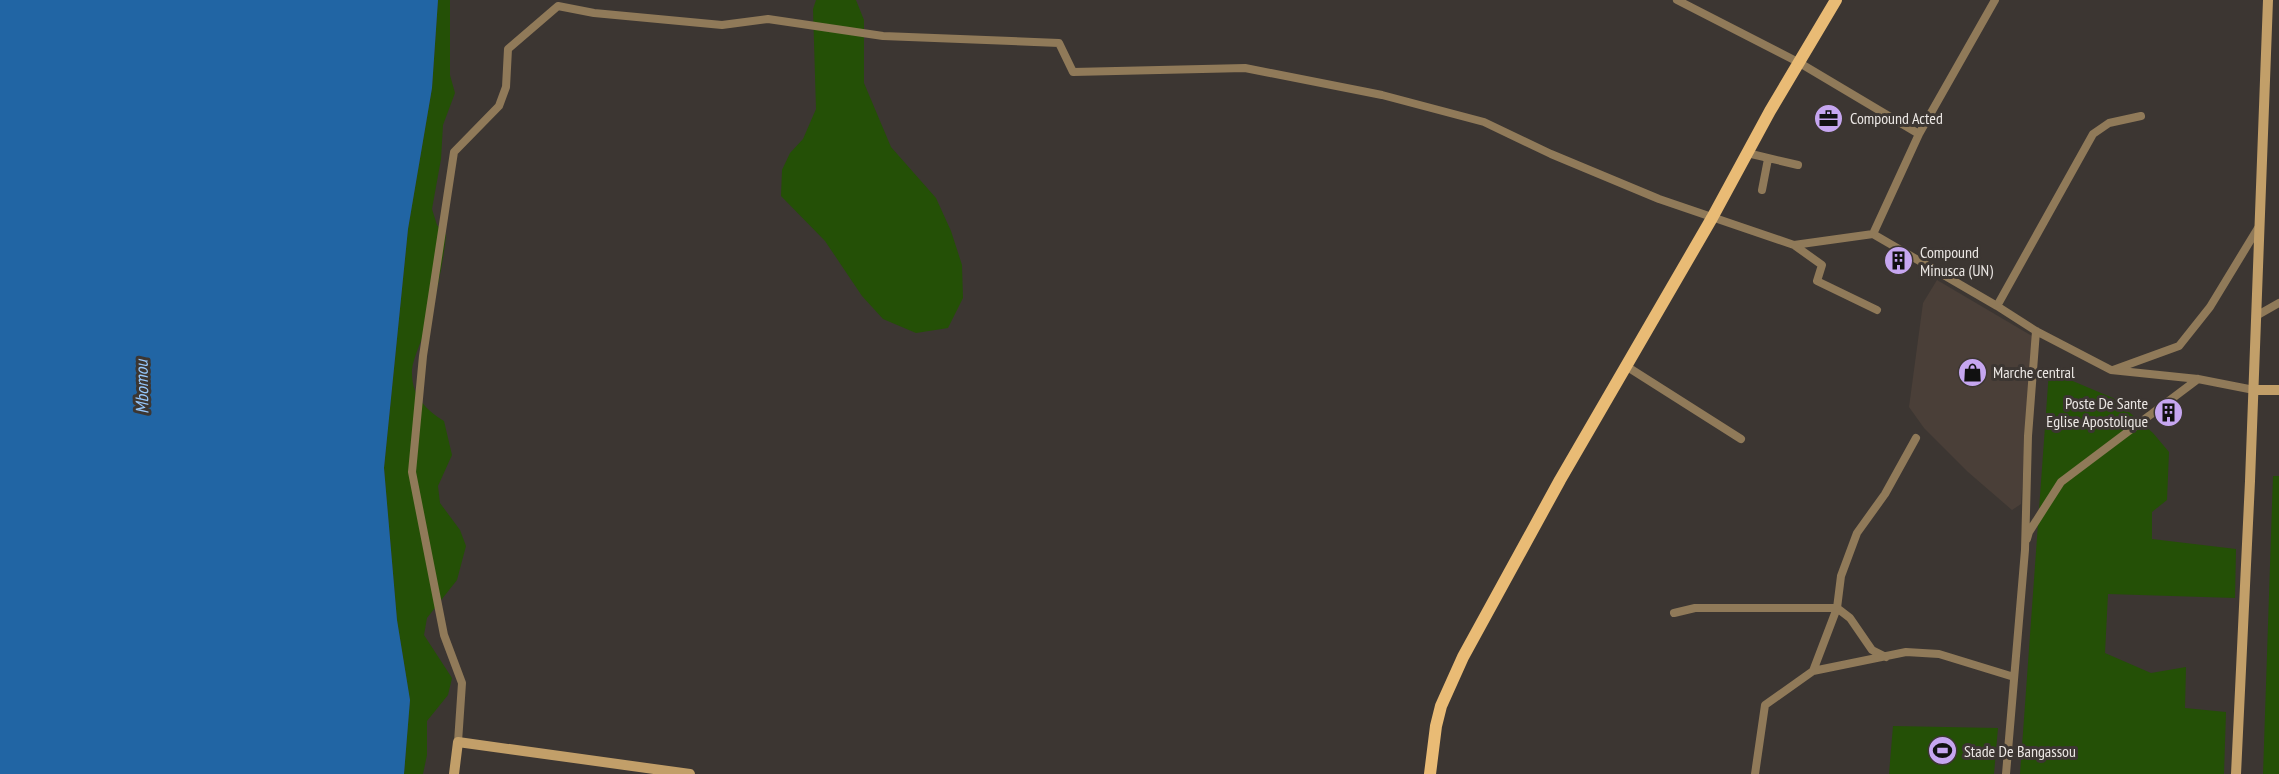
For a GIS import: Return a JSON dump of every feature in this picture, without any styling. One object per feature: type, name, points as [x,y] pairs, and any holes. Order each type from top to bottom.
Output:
[{"type":"main road","points":[[1430,774],[1441,706],[1463,657],[1560,480],[1712,218],[1798,62],[1836,0]]},
{"type":"street","points":[[1677,0],[1798,62],[1919,134]]},
{"type":"street","points":[[1873,234],[1919,134],[1995,0]]},
{"type":"street","points":[[2236,774],[2254,390],[2268,0]]},
{"type":"street","points":[[454,774],[462,683],[444,635],[412,472],[423,357],[454,152],[499,106],[507,87],[508,49],[558,6],[594,13],[722,25],[768,19],[883,36],[1059,43],[1072,72],[1245,68],[1382,95],[1484,122],[1551,154],[1712,218],[1794,245],[1822,265],[1817,281],[1877,310]]},
{"type":"street","points":[[1997,306],[2092,134],[2109,123],[2141,116]]},
{"type":"street","points":[[1747,153],[1798,165]]},
{"type":"street","points":[[1762,190],[1768,159]]},
{"type":"street","points":[[2111,370],[2180,346],[2210,307],[2259,226]]},
{"type":"street","points":[[1794,245],[1873,234],[1997,306],[2036,332],[2111,370],[2198,379],[2254,390],[2279,390]]},
{"type":"street","points":[[2256,316],[2279,303]]},
{"type":"street","points":[[2006,774],[2025,550],[2028,436],[2036,332]]},
{"type":"street","points":[[1626,366],[1741,439]]},
{"type":"street","points":[[2025,550],[2029,532],[2061,482],[2198,379]]},
{"type":"street","points":[[1813,671],[1837,608],[1841,576],[1857,533],[1885,494],[1916,438]]},
{"type":"street","points":[[1674,612],[1695,608],[1837,608],[1850,618],[1872,650],[1886,657]]},
{"type":"street","points":[[1755,774],[1765,705],[1813,671],[1906,652],[1939,654],[2014,677]]},
{"type":"street","points":[[458,742],[690,774]]},
{"type":"shaded area","name":"Marche central","points":[[1937,280],[2032,336],[2021,504],[2012,510],[1968,472],[1924,428],[1909,407],[1923,303]]},
{"type":"green space","points":[[438,0],[450,0],[450,75],[455,93],[443,125],[441,159],[432,209],[437,225],[446,235],[436,292],[415,357],[412,374],[415,389],[422,402],[444,421],[452,455],[438,486],[440,503],[460,530],[466,546],[457,580],[427,618],[424,635],[452,678],[448,695],[427,721],[427,755],[423,774],[404,774],[410,700],[397,620],[384,468],[408,229],[432,88]]},
{"type":"green space","points":[[816,0],[856,0],[864,20],[864,83],[891,147],[936,198],[951,231],[962,265],[963,298],[948,328],[916,333],[883,319],[862,296],[825,241],[781,196],[782,170],[790,153],[803,139],[816,109],[813,9]]},
{"type":"green space","points":[[2049,371],[2113,398],[2153,433],[2169,452],[2167,500],[2152,512],[2152,539],[2236,549],[2235,598],[2108,594],[2105,653],[2151,673],[2186,667],[2185,708],[2226,712],[2224,774],[2020,774]]},
{"type":"green space","points":[[2273,476],[2279,476],[2279,774],[2263,774]]},
{"type":"green space","name":"Stade De Bangassou","points":[[1893,726],[1998,728],[1994,774],[1889,774]]},
{"type":"water","name":"Mbomou","points":[[0,0],[438,0],[432,88],[408,229],[384,468],[397,620],[410,700],[404,774],[0,774]]},
{"type":"place","name":"Compound Acted","points":[[1829,118]]},
{"type":"place","name":"Compound Minusca (UN)","points":[[1899,261]]},
{"type":"place","name":"Marche central","points":[[1972,372]]},
{"type":"place","name":"Poste De Sante Eglise Apostolique","points":[[2169,412]]},
{"type":"place","name":"Stade De Bangassou","points":[[1943,751]]}]
